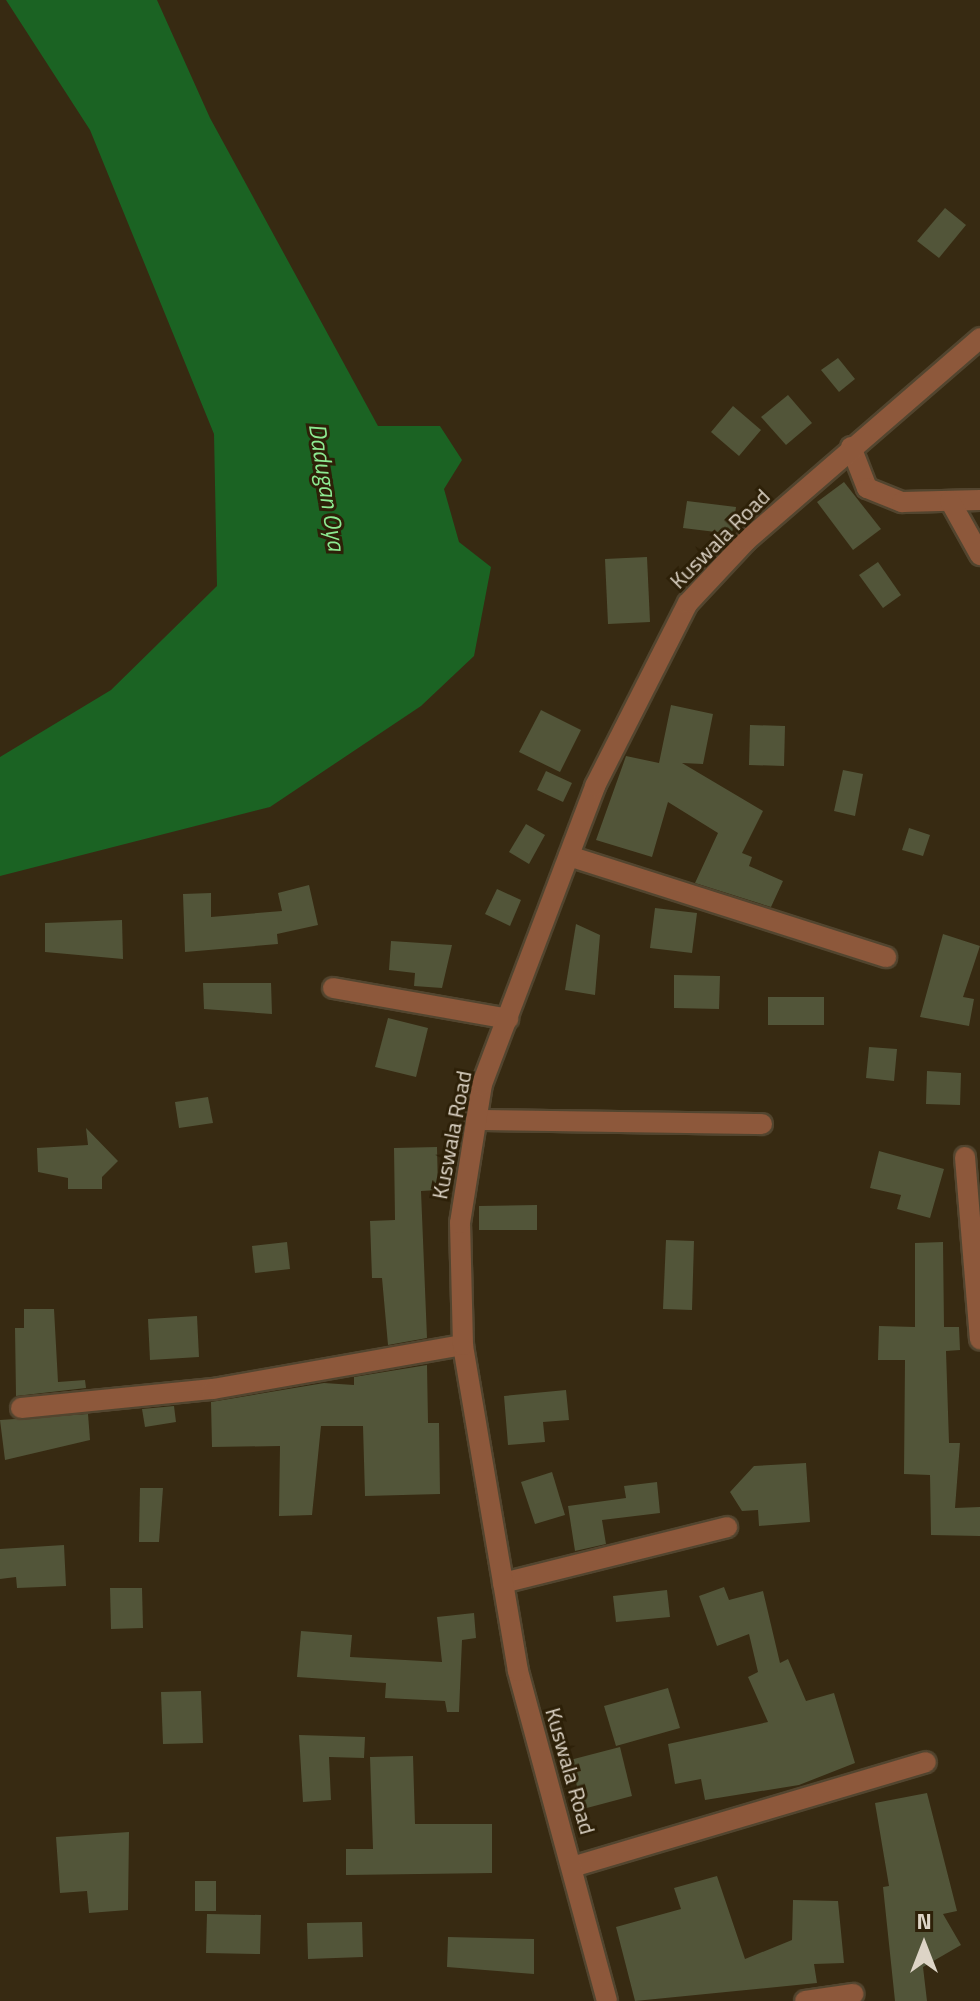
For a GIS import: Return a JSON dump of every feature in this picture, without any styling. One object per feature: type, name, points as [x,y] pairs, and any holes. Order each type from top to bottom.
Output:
[{"type":"street","name":"Kuswala Road","points":[[607,2001],[528,1712],[463,1345],[460,1223],[476,1120],[508,1019],[569,856],[644,677],[688,603],[851,447],[980,338]]},
{"type":"street","points":[[851,447],[867,488],[902,502],[980,500]]},
{"type":"street","points":[[950,501],[980,555]]},
{"type":"street","points":[[569,856],[886,957]]},
{"type":"street","points":[[333,988],[508,1019]]},
{"type":"street","points":[[476,1120],[762,1124]]},
{"type":"street","points":[[965,1157],[975,1241],[980,1339]]},
{"type":"street","points":[[21,1408],[213,1389],[463,1345]]},
{"type":"street","points":[[503,1583],[727,1527]]},
{"type":"street","points":[[572,1867],[926,1762]]},
{"type":"street","points":[[805,2001],[853,1994]]},
{"type":"water","name":"Dadugan Oya","points":[[6,0],[157,0],[210,118],[378,426],[440,426],[462,460],[444,489],[459,542],[491,567],[474,656],[421,706],[270,807],[0,876],[0,757],[111,690],[217,586],[214,434],[90,130]]},
{"type":"building","points":[[945,208],[966,225],[939,258],[917,241]]},
{"type":"building","points":[[838,358],[855,379],[839,392],[821,370]]},
{"type":"building","points":[[788,395],[812,423],[786,445],[761,417]]},
{"type":"building","points":[[733,406],[761,430],[739,456],[711,432]]},
{"type":"building","points":[[844,482],[881,529],[853,550],[817,502]]},
{"type":"building","points":[[687,501],[736,507],[732,534],[683,528]]},
{"type":"building","points":[[647,557],[650,622],[608,624],[605,559]]},
{"type":"building","points":[[878,562],[901,595],[883,608],[859,575]]},
{"type":"building","points":[[671,705],[713,714],[703,764],[682,763],[763,811],[742,853],[752,857],[749,866],[783,881],[771,907],[695,883],[718,833],[668,802],[652,857],[596,840],[626,756],[659,763]]},
{"type":"building","points":[[541,710],[581,730],[560,772],[519,752]]},
{"type":"building","points":[[750,725],[785,726],[784,766],[749,765]]},
{"type":"building","points":[[843,770],[863,774],[855,816],[834,811]]},
{"type":"building","points":[[546,771],[572,783],[563,802],[537,790]]},
{"type":"building","points":[[526,824],[545,835],[529,864],[509,852]]},
{"type":"building","points":[[909,828],[930,835],[923,856],[902,850]]},
{"type":"building","points":[[309,885],[318,925],[277,934],[278,944],[185,952],[183,894],[211,893],[211,917],[282,911],[278,893]]},
{"type":"building","points":[[497,889],[521,900],[510,926],[485,914]]},
{"type":"building","points":[[655,908],[697,913],[692,953],[650,948]]},
{"type":"building","points":[[122,920],[123,959],[45,952],[45,923]]},
{"type":"building","points":[[576,924],[600,935],[595,995],[565,990]]},
{"type":"building","points":[[943,934],[980,946],[963,997],[974,999],[969,1026],[920,1017]]},
{"type":"building","points":[[391,941],[452,945],[442,988],[414,986],[415,973],[389,970]]},
{"type":"building","points":[[674,975],[720,976],[719,1009],[674,1008]]},
{"type":"building","points":[[203,983],[271,983],[272,1014],[204,1009]]},
{"type":"building","points":[[768,997],[824,997],[824,1025],[768,1025]]},
{"type":"building","points":[[388,1018],[428,1028],[416,1077],[375,1067]]},
{"type":"building","points":[[869,1047],[897,1049],[894,1081],[866,1078]]},
{"type":"building","points":[[927,1071],[961,1073],[960,1105],[926,1104]]},
{"type":"building","points":[[208,1097],[213,1123],[179,1128],[175,1102]]},
{"type":"building","points":[[86,1128],[118,1161],[102,1177],[102,1189],[68,1189],[68,1178],[38,1172],[37,1148],[88,1145]]},
{"type":"building","points":[[437,1147],[438,1190],[421,1191],[427,1338],[388,1345],[382,1278],[372,1278],[370,1221],[395,1220],[394,1148]]},
{"type":"building","points":[[879,1151],[944,1169],[930,1218],[897,1209],[901,1195],[870,1188]]},
{"type":"building","points":[[537,1205],[537,1230],[479,1230],[479,1206]]},
{"type":"building","points":[[666,1240],[694,1241],[692,1310],[663,1309]]},
{"type":"building","points":[[287,1242],[290,1269],[255,1273],[252,1246]]},
{"type":"building","points":[[943,1242],[944,1327],[959,1327],[960,1350],[946,1351],[949,1443],[960,1443],[955,1508],[980,1507],[980,1536],[931,1535],[930,1475],[904,1474],[905,1360],[878,1360],[879,1326],[915,1327],[915,1243]]},
{"type":"building","points":[[24,1309],[54,1309],[58,1382],[85,1380],[86,1388],[16,1396],[15,1328],[24,1328]]},
{"type":"building","points":[[197,1316],[199,1357],[150,1360],[148,1319]]},
{"type":"building","points":[[427,1365],[428,1423],[439,1423],[440,1494],[365,1496],[363,1426],[321,1426],[312,1515],[279,1516],[280,1446],[212,1447],[211,1402],[324,1383],[354,1385],[354,1377]]},
{"type":"building","points":[[566,1390],[569,1420],[543,1422],[545,1442],[508,1445],[504,1396]]},
{"type":"building","points":[[174,1406],[176,1422],[145,1427],[142,1409]]},
{"type":"building","points":[[88,1414],[90,1440],[5,1460],[0,1420]]},
{"type":"building","points":[[806,1463],[810,1522],[759,1526],[758,1510],[742,1511],[730,1492],[754,1466]]},
{"type":"building","points":[[552,1472],[565,1515],[535,1524],[521,1482]]},
{"type":"building","points":[[657,1482],[660,1513],[602,1520],[606,1544],[575,1551],[568,1506],[626,1498],[624,1486]]},
{"type":"building","points":[[140,1488],[163,1488],[159,1542],[139,1542]]},
{"type":"building","points":[[64,1545],[66,1586],[17,1588],[16,1577],[0,1579],[0,1549]]},
{"type":"building","points":[[724,1587],[729,1600],[763,1591],[780,1663],[788,1659],[806,1701],[834,1693],[855,1763],[799,1785],[705,1800],[701,1779],[675,1784],[668,1744],[768,1722],[748,1677],[758,1672],[749,1634],[717,1646],[699,1596]]},
{"type":"building","points":[[110,1588],[142,1588],[143,1628],[111,1629]]},
{"type":"building","points":[[667,1590],[670,1617],[616,1622],[613,1596]]},
{"type":"building","points":[[474,1613],[476,1638],[462,1640],[459,1712],[447,1712],[445,1701],[385,1698],[386,1683],[297,1677],[301,1631],[352,1635],[350,1657],[442,1662],[437,1617]]},
{"type":"building","points":[[668,1688],[680,1728],[616,1746],[604,1706]]},
{"type":"building","points":[[201,1691],[203,1743],[163,1744],[161,1692]]},
{"type":"building","points":[[299,1735],[365,1737],[364,1758],[329,1757],[331,1800],[303,1802]]},
{"type":"building","points":[[620,1747],[632,1796],[583,1809],[570,1760]]},
{"type":"building","points":[[413,1756],[415,1824],[492,1824],[492,1873],[346,1875],[346,1849],[373,1849],[370,1757]]},
{"type":"building","points":[[927,1793],[957,1911],[943,1914],[961,1945],[923,1967],[927,2001],[895,2001],[883,1887],[889,1886],[875,1803]]},
{"type":"building","points":[[129,1832],[128,1910],[89,1913],[87,1891],[60,1893],[56,1837]]},
{"type":"building","points":[[717,1876],[745,1959],[792,1940],[793,1900],[838,1901],[844,1963],[814,1964],[817,1983],[635,2001],[616,1927],[681,1909],[674,1888]]},
{"type":"building","points":[[195,1881],[216,1881],[216,1911],[195,1911]]},
{"type":"building","points":[[207,1914],[261,1915],[260,1954],[206,1953]]},
{"type":"building","points":[[362,1922],[363,1957],[308,1959],[307,1923]]},
{"type":"building","points":[[448,1937],[534,1939],[534,1974],[447,1967]]}]
